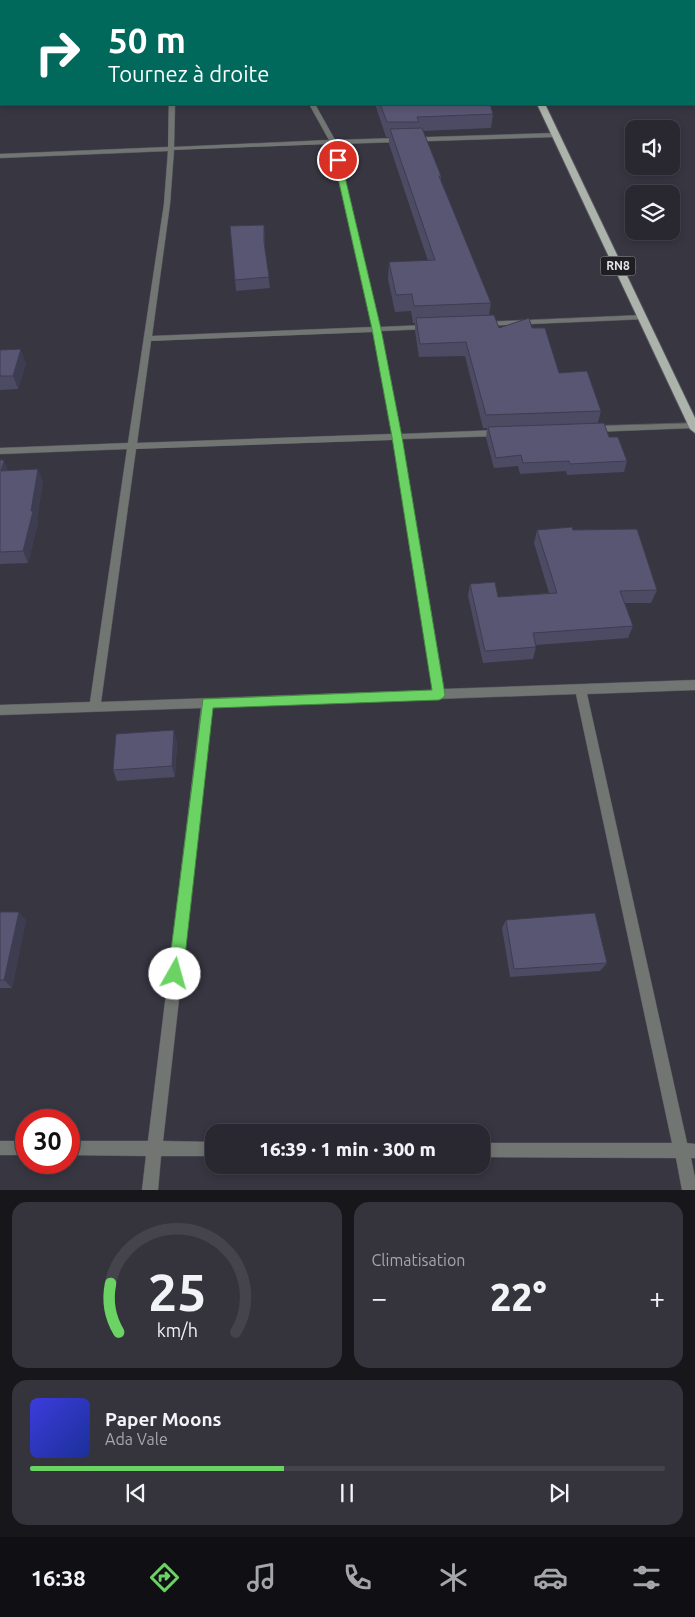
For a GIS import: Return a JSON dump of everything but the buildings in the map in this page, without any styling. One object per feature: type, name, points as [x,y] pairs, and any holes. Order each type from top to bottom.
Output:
[{"type":"main road","name":"RN8","points":[[540,105],[644,317],[694,427]]},
{"type":"street","points":[[95,706],[167,204],[172,105]]},
{"type":"street","points":[[313,105],[333,142],[377,329],[397,437],[439,695]]},
{"type":"street","points":[[0,156],[333,142],[555,136]]},
{"type":"street","points":[[476,325],[644,317]]},
{"type":"street","points":[[148,339],[436,327]]},
{"type":"street","points":[[584,429],[694,427]]},
{"type":"street","points":[[0,451],[506,432]]},
{"type":"street","points":[[0,710],[695,685]]},
{"type":"street","points":[[580,690],[688,1151],[690,1190]]},
{"type":"street","points":[[150,1190],[207,702]]},
{"type":"street","points":[[0,1148],[15,1148]]},
{"type":"street","points":[[80,1148],[205,1149]]},
{"type":"street","points":[[490,1150],[688,1151]]},
{"type":"route","points":[[175,974],[207,702],[439,695],[397,437],[377,329],[338,160]]}]
